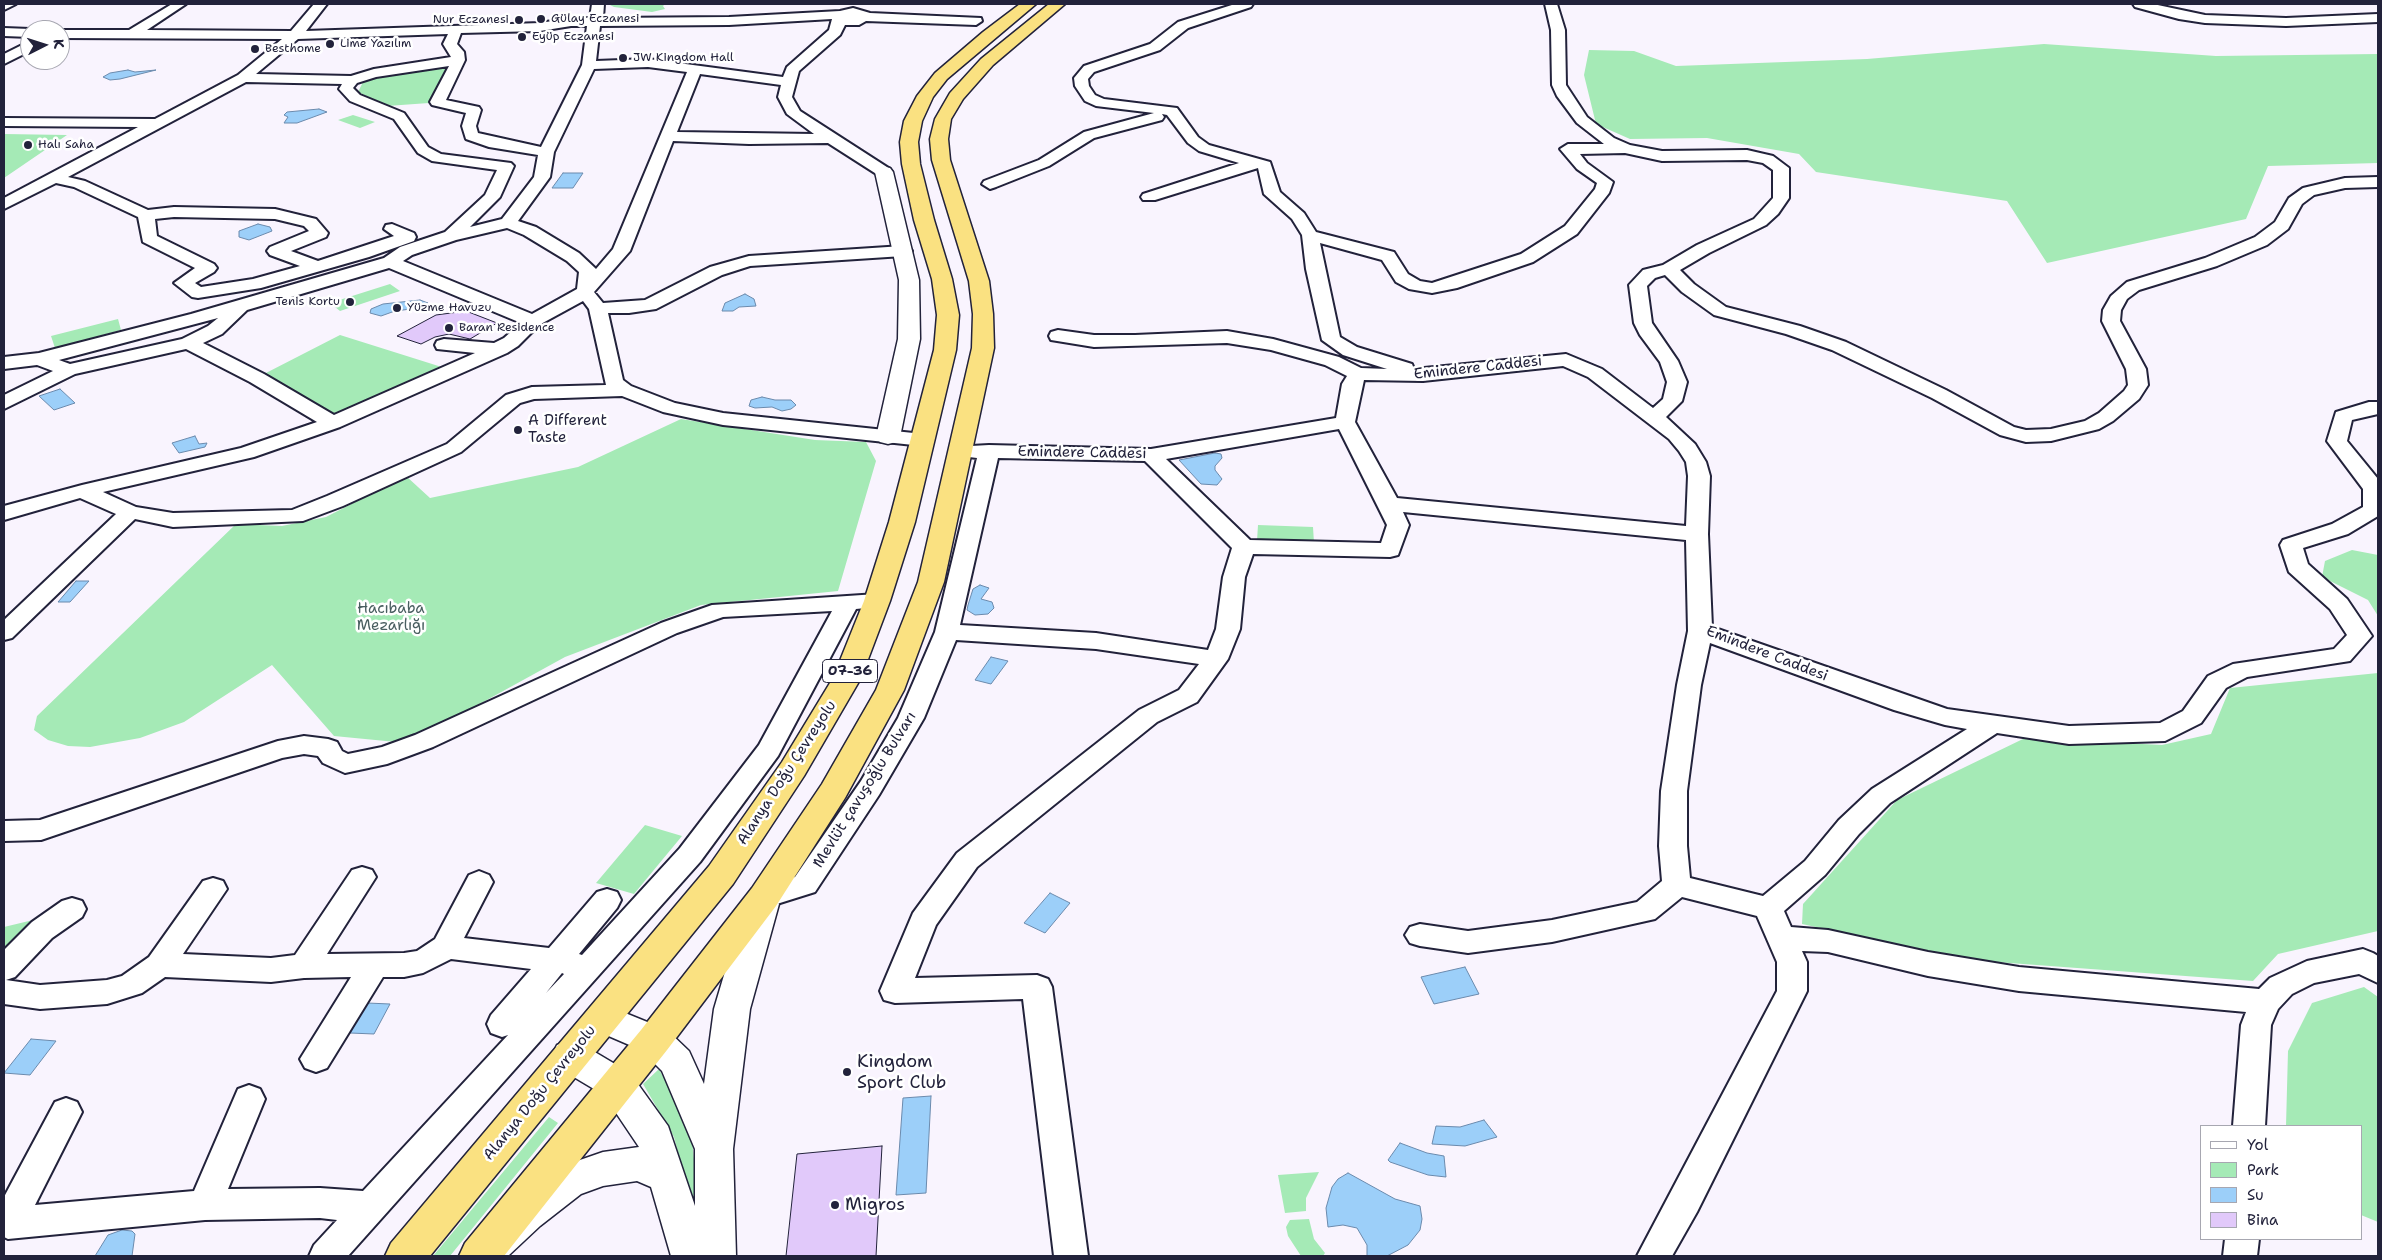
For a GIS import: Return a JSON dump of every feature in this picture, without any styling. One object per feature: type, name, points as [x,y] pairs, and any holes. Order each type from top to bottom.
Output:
[{"type":"highway","name":"Alanya Doğu Çevreyolu","points":[[406,1256],[721,874],[794,769],[847,678],[877,601],[902,522],[945,350],[948,315],[942,279],[911,164],[909,142],[914,122],[925,96],[941,76],[988,35],[1029,4]]},
{"type":"highway","name":"07-36","points":[[479,1256],[654,1040],[764,896],[834,790],[890,690],[931,582],[983,348],[983,314],[979,281],[948,188],[941,160],[939,140],[944,119],[956,97],[982,68],[1005,45],[1058,4]]},
{"type":"street","points":[[4,6],[10,4]]},
{"type":"street","points":[[134,33],[180,4]]},
{"type":"street","points":[[4,204],[156,123],[177,117],[243,78],[295,35],[321,4]]},
{"type":"street","points":[[508,224],[542,177],[546,152],[590,66],[598,4]]},
{"type":"street","points":[[1247,4],[1183,25],[1155,47],[1107,61],[1090,69],[1081,78],[1082,86],[1090,98],[1101,103],[1119,107],[1172,111],[1193,140],[1204,148],[1265,166],[1272,194],[1298,216],[1310,235],[1315,269],[1332,340],[1350,350],[1424,375]]},
{"type":"street","points":[[1551,4],[1558,30],[1560,85],[1564,96],[1570,107],[1594,131],[1626,149]]},
{"type":"street","points":[[2139,4],[2169,13],[2205,19],[2286,22],[2378,18]]},
{"type":"street","points":[[70,34],[295,35],[540,26],[554,29],[594,25],[861,13],[976,20]]},
{"type":"street","points":[[861,13],[856,27],[805,70],[798,95],[807,111],[862,142],[884,172],[909,280],[909,339],[888,437]]},
{"type":"street","points":[[840,15],[838,29],[792,70],[785,97],[794,114],[884,172]]},
{"type":"street","points":[[456,30],[450,44],[457,52],[458,60],[444,92],[436,102],[474,110],[469,126],[471,136],[489,142],[546,152]]},
{"type":"street","points":[[4,32],[20,33]]},
{"type":"street","points":[[4,60],[20,51]]},
{"type":"street","points":[[243,78],[352,80],[390,69],[458,60]]},
{"type":"street","points":[[590,66],[648,63],[789,82]]},
{"type":"street","points":[[4,513],[82,492],[247,453],[333,423],[500,349],[511,342],[533,321],[585,292],[622,251],[695,69]]},
{"type":"street","points":[[352,80],[346,89],[355,98],[398,116],[422,150],[437,158],[506,166],[492,197],[451,236]]},
{"type":"street","points":[[248,93],[264,84]]},
{"type":"street","points":[[990,184],[1044,163],[1089,134],[1152,118],[1176,115]]},
{"type":"street","points":[[177,117],[201,118]]},
{"type":"street","points":[[4,122],[156,123]]},
{"type":"street","points":[[668,136],[749,140],[833,138]]},
{"type":"street","points":[[1310,235],[1388,256],[1402,278],[1415,285],[1432,288],[1451,284],[1527,258],[1570,230],[1603,190],[1605,182],[1582,166],[1568,149],[1626,149],[1680,157],[1747,155],[1768,159],[1781,168],[1781,198],[1772,211],[1743,232],[1704,250],[1669,270],[1649,274],[1638,285],[1642,323],[1675,370],[1678,382],[1672,401],[1653,418]]},
{"type":"street","points":[[1149,197],[1256,162]]},
{"type":"street","points":[[54,178],[80,184],[146,215],[174,212],[275,214],[310,222],[320,233],[276,251],[316,266]]},
{"type":"street","points":[[1669,270],[1688,288],[1720,311],[1793,330],[1839,346],[1939,394],[2007,431],[2026,436],[2051,435],[2092,425],[2106,417],[2132,395],[2138,385],[2136,369],[2111,321],[2112,310],[2120,296],[2133,286],[2211,262],[2261,241],[2282,225],[2294,201],[2309,191],[2345,183],[2378,182]]},
{"type":"street","points":[[146,215],[149,238],[208,268],[183,283],[198,293],[255,284],[408,237],[392,229]]},
{"type":"street","points":[[4,363],[39,359],[242,305],[390,262],[406,251],[451,236],[508,224],[530,231],[578,262],[588,271],[585,292],[598,308],[614,383],[624,390],[670,408],[723,419],[923,440]]},
{"type":"street","points":[[598,308],[629,308],[650,305],[716,271],[749,261],[903,251]]},
{"type":"street","points":[[390,262],[533,321]]},
{"type":"street","points":[[4,403],[69,370],[188,343],[215,330],[242,305]]},
{"type":"street","points":[[1058,336],[1094,341],[1227,337],[1273,345],[1332,361],[1358,374],[1352,384],[1344,422],[1389,504],[1398,525],[1390,550],[1244,547],[1151,454]]},
{"type":"street","points":[[188,343],[257,378],[333,423]]},
{"type":"street","points":[[444,345],[500,349]]},
{"type":"street","points":[[39,359],[69,370]]},
{"type":"street","name":"Emindere Caddesi","points":[[1358,374],[1424,375],[1532,362],[1566,360],[1595,373],[1676,435],[1688,448],[1696,462],[1699,476],[1697,534],[1700,631],[1903,704],[1945,717],[2068,735],[2165,732],[2192,717],[2216,682],[2242,670],[2340,656],[2360,636],[2339,604],[2296,567],[2291,545],[2340,529],[2374,510],[2374,488],[2337,441],[2343,416],[2369,408],[2378,408]]},
{"type":"street","points":[[82,492],[130,512],[173,520],[295,516],[335,501],[454,448],[513,399],[532,393],[624,390]]},
{"type":"street","name":"Emindere Caddesi","points":[[960,451],[1151,454],[1344,422]]},
{"type":"street","name":"Mevlüt çavuşoğlu Bulvarı","points":[[764,896],[805,885],[870,788],[911,718],[947,632],[989,451]]},
{"type":"street","points":[[1389,504],[1697,534]]},
{"type":"street","points":[[4,633],[130,512]]},
{"type":"street","points":[[1071,1256],[1069,1227],[1037,987],[895,990],[923,921],[967,860],[1148,716],[1188,696],[1216,659],[1228,629],[1234,577],[1244,547]]},
{"type":"street","points":[[4,831],[23,832],[41,830],[278,750],[304,745],[328,748],[332,757],[338,762],[345,764],[387,755],[424,741],[670,628],[720,610],[877,601]]},
{"type":"street","points":[[326,1256],[690,855],[770,750],[832,629],[849,602]]},
{"type":"street","points":[[1677,885],[1673,846],[1674,791],[1689,685],[1700,631]]},
{"type":"street","points":[[947,632],[1096,641],[1216,659]]},
{"type":"street","points":[[1768,908],[1815,868],[1850,827],[1881,796],[1991,725]]},
{"type":"street","points":[[304,966],[362,877]]},
{"type":"street","points":[[160,965],[271,970],[304,966],[373,966],[424,961],[445,947],[479,882]]},
{"type":"street","points":[[1654,1256],[1685,1201],[1792,991],[1792,962],[1783,938],[1768,908],[1677,885]]},
{"type":"street","points":[[1420,935],[1468,942],[1552,931],[1645,911],[1677,885]]},
{"type":"street","points":[[4,992],[40,997],[107,992],[131,986],[160,965],[214,889]]},
{"type":"street","points":[[716,1256],[714,1149],[732,1009],[764,896]]},
{"type":"street","points":[[502,1024],[607,900]]},
{"type":"street","points":[[4,969],[42,930],[72,909]]},
{"type":"street","points":[[1783,938],[1828,941],[1928,964],[2019,979],[2265,1002]]},
{"type":"street","points":[[445,947],[555,960],[589,968]]},
{"type":"street","points":[[2250,1125],[2256,1025],[2265,1002],[2281,986],[2307,974],[2364,961],[2378,971]]},
{"type":"street","points":[[316,1059],[373,966]]},
{"type":"street","points":[[603,1018],[654,1040],[676,1062],[714,1149]]},
{"type":"street","points":[[570,1056],[618,1084],[655,1138],[691,1256]]},
{"type":"street","points":[[205,1205],[249,1099]]},
{"type":"street","points":[[66,1112],[8,1223],[205,1205],[320,1204],[371,1207]]},
{"type":"street","points":[[479,1256],[526,1213],[568,1181],[603,1169],[639,1164],[668,1177]]},
{"type":"street","points":[[2240,1256],[2242,1240]]},
{"type":"green space","points":[[608,4],[665,4],[663,6],[665,9],[652,12],[614,7]]},
{"type":"green space","points":[[2044,44],[2216,56],[2378,54],[2378,163],[2268,166],[2246,219],[2047,263],[2007,201],[1816,172],[1799,154],[1707,138],[1630,139],[1596,124],[1584,75],[1589,50],[1634,51],[1676,66],[1867,59]]},
{"type":"green space","points":[[453,62],[435,97],[429,103],[387,106],[358,92],[363,82],[381,74]]},
{"type":"green space","points":[[353,115],[375,122],[360,128],[338,120]]},
{"type":"green space","name":"Halı Saha","points":[[4,134],[67,135],[4,178]]},
{"type":"green space","points":[[390,284],[400,291],[340,311],[330,303]]},
{"type":"green space","points":[[118,319],[121,330],[55,348],[51,336]]},
{"type":"green space","points":[[340,335],[448,369],[335,419],[264,374]]},
{"type":"green space","name":"Hacıbaba Mezarlığı","points":[[681,419],[815,440],[866,442],[876,461],[838,591],[701,605],[565,657],[434,729],[396,742],[334,736],[272,665],[184,722],[140,738],[90,747],[68,746],[48,740],[34,730],[37,716],[236,524],[282,526],[326,517],[406,476],[430,498],[578,467]]},
{"type":"green space","points":[[1258,525],[1313,527],[1314,543],[1257,541]]},
{"type":"green space","points":[[2352,550],[2378,555],[2378,616],[2368,600],[2322,577],[2325,561]]},
{"type":"green space","points":[[2378,673],[2378,931],[2278,954],[2253,981],[1969,960],[1802,924],[1803,904],[1897,800],[2025,738],[2162,745],[2211,734],[2230,688]]},
{"type":"green space","points":[[645,825],[682,836],[634,894],[596,883]]},
{"type":"green space","points":[[58,914],[40,927],[4,963],[4,927]]},
{"type":"green space","points":[[2364,987],[2378,997],[2378,1222],[2362,1215],[2362,1125],[2286,1125],[2288,1051],[2312,1003]]},
{"type":"green space","points":[[659,1069],[691,1130],[704,1256],[674,1137],[643,1084]]},
{"type":"green space","points":[[549,1117],[558,1123],[450,1256],[433,1256]]},
{"type":"green space","points":[[1319,1172],[1306,1198],[1306,1211],[1285,1213],[1278,1175]]},
{"type":"green space","points":[[1309,1219],[1314,1239],[1325,1253],[1323,1256],[1301,1256],[1288,1236],[1286,1227],[1290,1220]]},
{"type":"water","points":[[128,70],[135,72],[156,70],[120,79],[110,80],[103,77],[110,73]]},
{"type":"water","points":[[319,109],[327,112],[297,123],[284,123],[288,117],[284,115],[287,112]]},
{"type":"water","points":[[563,173],[583,173],[573,188],[552,188]]},
{"type":"water","points":[[258,224],[270,227],[272,231],[249,240],[239,237],[239,231]]},
{"type":"water","points":[[745,294],[754,299],[756,306],[739,307],[733,311],[722,311],[725,303]]},
{"type":"water","name":"Yüzme Havuzu","points":[[420,300],[428,303],[419,308],[395,311],[381,316],[370,313],[371,309],[383,304]]},
{"type":"water","points":[[60,389],[75,403],[54,410],[39,396]]},
{"type":"water","points":[[762,397],[775,400],[791,400],[796,405],[791,409],[782,411],[772,407],[755,408],[749,406],[751,400]]},
{"type":"water","points":[[195,436],[199,444],[207,443],[205,447],[179,453],[172,443]]},
{"type":"water","points":[[1215,453],[1221,454],[1222,458],[1215,466],[1215,470],[1222,479],[1217,485],[1201,484],[1179,460]]},
{"type":"water","points":[[76,581],[89,581],[70,602],[58,602]]},
{"type":"water","points":[[980,585],[989,588],[981,599],[992,602],[994,608],[988,614],[975,615],[967,610],[973,589]]},
{"type":"water","points":[[991,657],[1008,661],[991,684],[975,680]]},
{"type":"water","points":[[1050,893],[1070,903],[1045,933],[1024,923]]},
{"type":"water","points":[[1465,967],[1479,994],[1434,1004],[1421,977]]},
{"type":"water","points":[[367,1003],[390,1004],[374,1034],[350,1033]]},
{"type":"water","points":[[31,1039],[56,1041],[30,1075],[4,1073]]},
{"type":"water","points":[[931,1096],[926,1193],[896,1195],[903,1098]]},
{"type":"water","points":[[1484,1120],[1497,1137],[1465,1146],[1432,1144],[1436,1126],[1460,1127]]},
{"type":"water","points":[[1400,1143],[1427,1153],[1444,1156],[1446,1177],[1428,1175],[1390,1162],[1388,1160]]},
{"type":"water","points":[[1348,1173],[1395,1199],[1420,1206],[1422,1219],[1420,1230],[1408,1245],[1387,1256],[1367,1256],[1367,1245],[1357,1228],[1343,1225],[1328,1227],[1326,1208],[1332,1187],[1338,1179]]},
{"type":"water","points":[[122,1230],[132,1231],[135,1234],[132,1256],[95,1256],[108,1235]]},
{"type":"building","name":"Baran Residence","points":[[466,311],[497,323],[470,339],[449,334],[435,337],[421,344],[397,336],[436,315]]},
{"type":"building","name":"Migros","points":[[882,1146],[876,1256],[786,1256],[797,1154]]},
{"type":"place","name":"Gülay Eczanesi","points":[[541,19]]},
{"type":"place","name":"Nur Eczanesi","points":[[519,20]]},
{"type":"place","name":"Eyüp Eczanesi","points":[[522,37]]},
{"type":"place","name":"Lime Yazılım","points":[[330,44]]},
{"type":"place","name":"Besthome","points":[[255,49]]},
{"type":"place","name":"JW Kingdom Hall","points":[[623,58]]},
{"type":"place","name":"Halı Saha","points":[[28,145]]},
{"type":"place","name":"Tenis Kortu","points":[[350,302]]},
{"type":"place","name":"Yüzme Havuzu","points":[[397,308]]},
{"type":"place","name":"Baran Residence","points":[[449,328]]},
{"type":"place","name":"A Different Taste","points":[[518,430]]},
{"type":"place","name":"Kingdom Sport Club","points":[[847,1072]]},
{"type":"place","name":"Migros","points":[[835,1205]]}]
